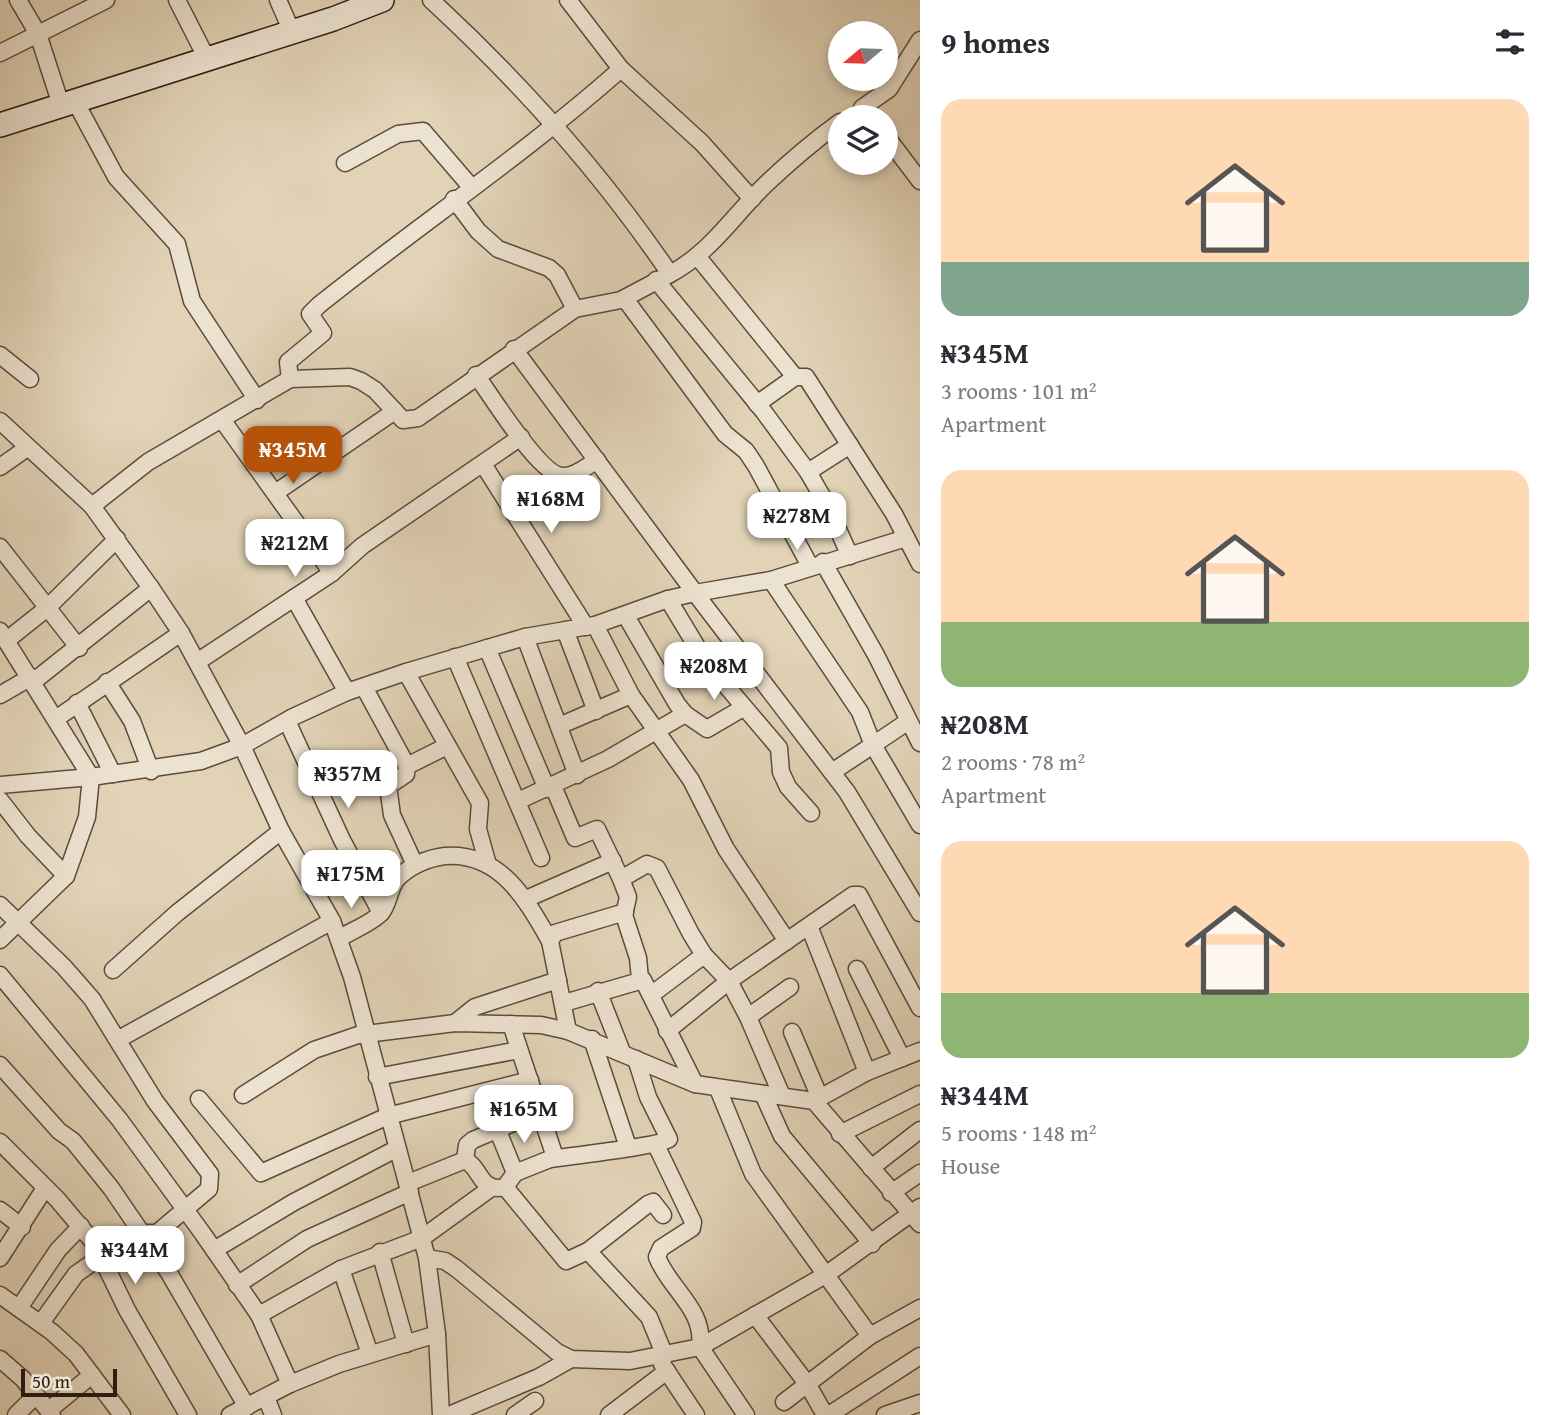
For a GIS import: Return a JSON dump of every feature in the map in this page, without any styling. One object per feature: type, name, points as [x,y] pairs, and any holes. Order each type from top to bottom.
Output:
[{"type":"street","points":[[18,0],[38,34],[68,103],[116,177],[177,244],[192,301],[257,400]]},
{"type":"street","points":[[0,53],[89,4],[106,0]]},
{"type":"street","points":[[177,0],[207,59]]},
{"type":"street","points":[[278,0],[292,33]]},
{"type":"street","points":[[0,125],[292,33],[382,0]]},
{"type":"street","points":[[431,0],[555,127],[611,191],[663,277],[808,472],[827,503],[850,556]]},
{"type":"street","points":[[568,0],[621,69],[702,143],[752,199]]},
{"type":"street","points":[[874,105],[889,89],[920,40]]},
{"type":"street","points":[[290,379],[288,362],[323,333],[310,314],[368,265],[555,127],[621,69]]},
{"type":"street","points":[[345,163],[398,134],[422,131],[472,188]]},
{"type":"street","points":[[92,506],[148,462],[223,421],[290,379],[350,377],[375,390],[403,420],[418,418],[476,375],[575,309],[625,299],[697,256],[729,226],[752,199],[828,132]]},
{"type":"street","points":[[898,152],[920,181]]},
{"type":"street","points":[[454,200],[478,231],[498,249],[549,268],[557,275],[575,309]]},
{"type":"street","points":[[697,256],[795,377]]},
{"type":"street","points":[[625,299],[725,434],[746,451],[876,655],[920,743]]},
{"type":"street","points":[[514,349],[832,772],[920,913]]},
{"type":"street","points":[[0,355],[30,379]]},
{"type":"street","points":[[476,375],[545,468],[563,477],[577,473],[597,460]]},
{"type":"street","points":[[757,404],[795,377],[806,377],[919,559]]},
{"type":"street","points":[[275,493],[395,411]]},
{"type":"street","points":[[0,421],[26,448],[92,506],[181,633],[242,746],[281,831],[340,938],[427,1258],[438,1334],[441,1415]]},
{"type":"street","points":[[223,421],[332,572]]},
{"type":"street","points":[[197,662],[332,572],[362,546],[522,437]]},
{"type":"street","points":[[808,472],[850,445]]},
{"type":"street","points":[[0,467],[26,448]]},
{"type":"street","points":[[483,464],[591,626],[631,695],[691,780],[726,849],[788,941]]},
{"type":"street","points":[[0,785],[151,771],[201,761],[242,746],[348,692],[406,672],[525,637],[591,626],[626,616],[668,598],[771,580],[906,538]]},
{"type":"street","points":[[0,940],[52,893],[66,876],[87,817],[91,777],[57,718],[2,634],[46,609],[117,539]]},
{"type":"street","points":[[0,547],[79,648]]},
{"type":"street","points":[[771,580],[860,712],[873,745],[920,825]]},
{"type":"street","points":[[0,695],[32,679],[79,648],[151,588]]},
{"type":"street","points":[[294,598],[348,692]]},
{"type":"street","points":[[668,598],[706,662],[779,748],[781,772],[788,787],[811,813]]},
{"type":"street","points":[[626,616],[685,714],[707,729],[743,708]]},
{"type":"street","points":[[565,630],[596,711]]},
{"type":"street","points":[[57,718],[181,633]]},
{"type":"street","points":[[525,637],[577,775]]},
{"type":"street","points":[[487,648],[575,838],[597,829],[613,861],[628,897],[625,912],[640,979],[651,995],[695,1084]]},
{"type":"street","points":[[455,657],[519,801],[523,820],[541,859]]},
{"type":"street","points":[[406,672],[480,803],[478,829],[488,865]]},
{"type":"street","points":[[107,682],[132,721],[151,771]]},
{"type":"street","points":[[364,687],[407,766],[406,774],[388,786],[392,815],[415,865]]},
{"type":"street","points":[[559,726],[631,695]]},
{"type":"street","points":[[77,703],[96,735],[113,774]]},
{"type":"street","points":[[519,801],[577,775],[685,714]]},
{"type":"street","points":[[287,721],[342,840],[381,913]]},
{"type":"street","points":[[832,772],[908,722]]},
{"type":"street","points":[[407,766],[447,746]]},
{"type":"street","points":[[0,800],[5,818],[66,876]]},
{"type":"street","points":[[113,970],[177,913],[281,831]]},
{"type":"street","points":[[340,938],[381,913],[397,879],[415,865],[431,858],[451,856],[473,859],[488,865],[497,869],[526,899],[550,941],[568,1031]]},
{"type":"street","points":[[526,899],[613,861]]},
{"type":"street","points":[[621,879],[647,864],[657,868],[704,955],[729,981],[748,1017],[782,1096]]},
{"type":"street","points":[[667,1031],[729,981],[845,900],[859,895],[920,1008]]},
{"type":"street","points":[[0,905],[71,975],[119,1039],[155,1101],[210,1174],[209,1189],[157,1233],[131,1235],[76,1274],[41,1324]]},
{"type":"street","points":[[550,941],[555,933],[625,912]]},
{"type":"street","points":[[119,1039],[332,922]]},
{"type":"street","points":[[809,926],[867,1072]]},
{"type":"street","points":[[651,995],[704,955]]},
{"type":"street","points":[[856,969],[902,1058]]},
{"type":"street","points":[[0,975],[119,1119],[214,1250],[259,1315],[290,1384]]},
{"type":"street","points":[[564,1003],[640,979]]},
{"type":"street","points":[[455,1023],[474,1007],[558,980]]},
{"type":"street","points":[[748,1017],[790,987]]},
{"type":"street","points":[[259,1315],[341,1269],[422,1238],[498,1188],[515,1173],[550,1159],[656,1145],[669,1139],[598,991]]},
{"type":"street","points":[[243,1096],[299,1057],[358,1035],[368,1036],[455,1023],[541,1025],[592,1039],[695,1084],[718,1089],[817,1099],[867,1072],[920,1051]]},
{"type":"street","points":[[511,1024],[554,1154],[550,1159]]},
{"type":"street","points":[[427,1258],[444,1261],[457,1269],[534,1335],[571,1359],[604,1362],[663,1361],[700,1347],[737,1329],[755,1315],[827,1275],[917,1215],[891,1193],[840,1134],[817,1099],[792,1032]]},
{"type":"street","points":[[592,1039],[628,1147]]},
{"type":"street","points":[[377,1077],[519,1050]]},
{"type":"street","points":[[0,1065],[59,1131],[73,1140],[144,1233],[247,1406]]},
{"type":"street","points":[[199,1099],[261,1173],[388,1116],[530,1080]]},
{"type":"street","points":[[718,1089],[753,1174],[870,1336]]},
{"type":"street","points":[[763,1094],[782,1136],[872,1244]]},
{"type":"street","points":[[840,1134],[920,1094]]},
{"type":"street","points":[[465,1160],[467,1145],[541,1111]]},
{"type":"street","points":[[872,1168],[920,1130]]},
{"type":"street","points":[[498,1132],[515,1173]]},
{"type":"street","points":[[0,1142],[81,1226],[101,1257],[127,1310],[188,1415]]},
{"type":"street","points":[[656,1145],[693,1222],[692,1228],[661,1248],[657,1257],[694,1311],[702,1332],[700,1347],[746,1415]]},
{"type":"street","points":[[214,1250],[294,1202],[396,1149]]},
{"type":"street","points":[[237,1285],[307,1239],[465,1160],[472,1163],[480,1179],[498,1188],[566,1261],[588,1251],[648,1204],[653,1202],[663,1215]]},
{"type":"street","points":[[891,1193],[920,1174]]},
{"type":"street","points":[[0,1258],[45,1188]]},
{"type":"street","points":[[0,1210],[22,1227]]},
{"type":"street","points":[[19,1308],[58,1250],[81,1226]]},
{"type":"street","points":[[588,1251],[649,1317],[663,1361],[693,1414]]},
{"type":"street","points":[[380,1252],[406,1344]]},
{"type":"street","points":[[341,1269],[370,1354]]},
{"type":"street","points":[[0,1295],[41,1324],[76,1354],[120,1415]]},
{"type":"street","points":[[784,1402],[870,1336],[919,1310]]},
{"type":"street","points":[[755,1315],[827,1415],[920,1356]]},
{"type":"street","points":[[230,1415],[290,1384],[370,1354],[438,1334]]},
{"type":"street","points":[[449,1415],[571,1359]]},
{"type":"street","points":[[609,1415],[663,1361]]},
{"type":"street","points":[[3,1368],[23,1379],[50,1413],[92,1375]]},
{"type":"street","points":[[16,1415],[35,1396]]},
{"type":"street","points":[[266,1397],[273,1415]]},
{"type":"street","points":[[515,1415],[535,1401]]},
{"type":"street","points":[[885,1415],[920,1403]]}]
